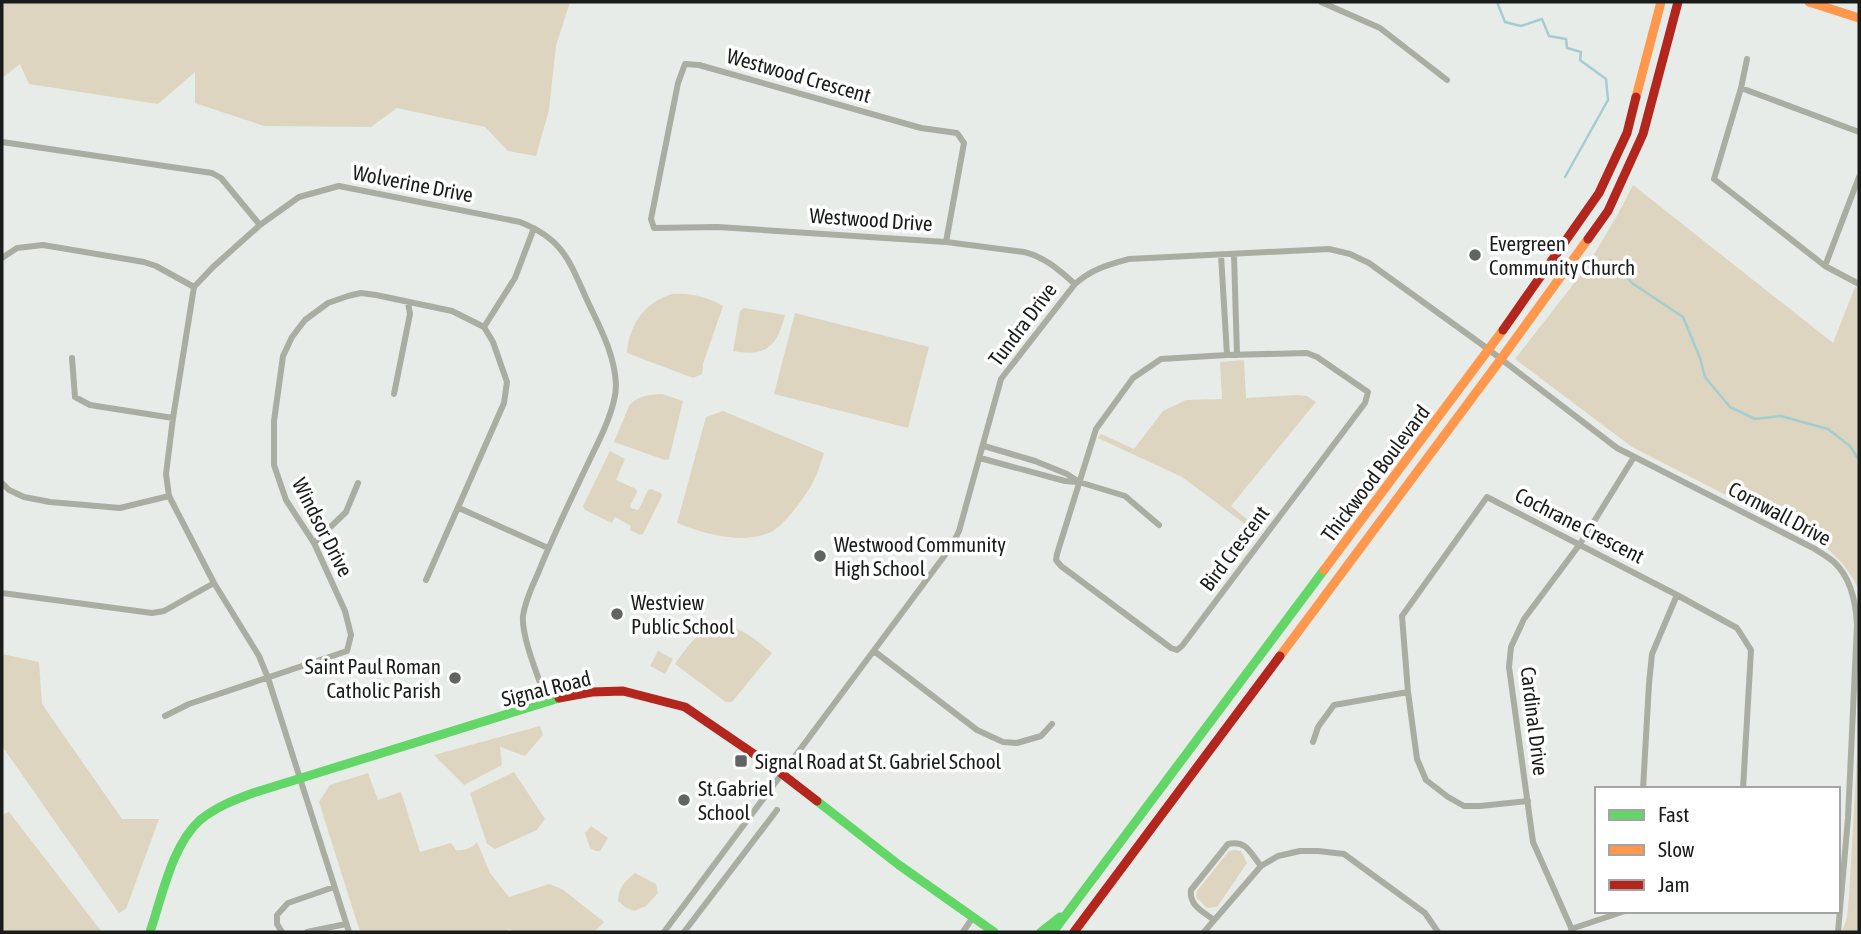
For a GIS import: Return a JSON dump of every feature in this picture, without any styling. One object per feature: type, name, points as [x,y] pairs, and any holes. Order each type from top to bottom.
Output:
[{"type":"main road","name":"Thickwood Boulevard","points":[[1053,932],[1489,350],[1599,193],[1627,133],[1661,2]]},
{"type":"main road","name":"Thickwood Boulevard","points":[[1074,932],[1501,359],[1608,211],[1643,134],[1678,2]]},
{"type":"main road","points":[[1809,2],[1859,18]]},
{"type":"main road","name":"Signal Road","points":[[150,932],[178,849],[185,836],[209,813],[227,802],[560,698],[592,692],[623,691],[685,707],[782,774],[899,865],[994,932]]},
{"type":"main road","points":[[1041,932],[1069,910]]},
{"type":"street","points":[[1322,2],[1380,28],[1447,80]]},
{"type":"street","points":[[1747,59],[1714,179],[1825,266],[1859,284]]},
{"type":"street","name":"Westwood Crescent","points":[[654,228],[651,219],[678,83],[685,64],[699,65],[921,128],[957,133],[964,143],[946,242]]},
{"type":"street","points":[[1741,88],[1859,132]]},
{"type":"street","points":[[2,142],[212,173],[221,178],[260,225]]},
{"type":"street","points":[[1825,266],[1859,177]]},
{"type":"street","name":"Wolverine Drive","points":[[194,288],[260,225],[299,197],[339,186],[520,222],[547,235],[560,247],[611,354],[616,385],[602,435],[548,548],[526,604],[523,619],[525,636],[547,702]]},
{"type":"street","name":"Westwood Drive","points":[[654,228],[718,226],[946,242],[1036,255],[1049,262],[1075,284]]},
{"type":"street","points":[[426,580],[504,403],[507,382],[494,342],[484,327],[515,278],[534,228]]},
{"type":"street","points":[[2,258],[17,248],[43,245],[144,262],[194,288],[166,474],[169,496],[214,583],[259,656],[349,932]]},
{"type":"street","name":"Tundra Drive","points":[[664,932],[951,547],[959,531],[1001,379],[1075,284],[1088,273],[1129,259],[1329,250],[1350,254],[1369,263],[1501,359]]},
{"type":"street","points":[[1221,255],[1227,355]]},
{"type":"street","points":[[1234,255],[1237,355]]},
{"type":"street","name":"Windsor Drive","points":[[268,678],[347,651],[351,635],[345,611],[314,544],[286,500],[274,465],[274,421],[283,356],[292,337],[305,320],[327,303],[361,293],[452,311],[484,327]]},
{"type":"street","points":[[394,394],[411,314],[408,303]]},
{"type":"street","points":[[1224,306],[1236,306]]},
{"type":"street","name":"Bird Crescent","points":[[1307,353],[1368,392],[1365,403],[1177,650],[1061,566],[1056,560],[1056,554],[1096,429],[1133,378],[1161,359],[1227,355],[1307,353]]},
{"type":"street","points":[[72,358],[75,397],[90,405],[173,418]]},
{"type":"street","name":"Cornwall Drive","points":[[1501,359],[1616,448],[1815,549],[1835,562],[1848,582],[1856,604],[1857,625],[1848,818],[1840,909]]},
{"type":"street","points":[[984,446],[1035,461],[1079,482]]},
{"type":"street","name":"Cardinal Drive","points":[[1572,930],[1533,842],[1509,667],[1511,648],[1524,619],[1580,544],[1634,457]]},
{"type":"street","points":[[980,458],[1125,496],[1159,525]]},
{"type":"street","points":[[1033,472],[1035,461]]},
{"type":"street","points":[[2,483],[9,490],[24,497],[120,508],[169,496]]},
{"type":"street","points":[[314,544],[346,512],[358,483]]},
{"type":"street","name":"Cochrane Crescent","points":[[1528,802],[1464,806],[1426,780],[1417,759],[1402,616],[1487,497],[1737,628],[1751,650],[1743,787]]},
{"type":"street","points":[[459,508],[548,548]]},
{"type":"street","points":[[2,593],[152,613],[164,611],[214,583]]},
{"type":"street","points":[[1643,787],[1652,654],[1677,595]]},
{"type":"street","points":[[874,652],[977,730],[1003,742],[1017,743],[1041,736],[1052,724]]},
{"type":"street","points":[[166,716],[189,704],[268,678]]},
{"type":"street","points":[[1312,742],[1318,727],[1334,705],[1408,692]]},
{"type":"street","points":[[684,932],[776,810]]},
{"type":"street","points":[[732,841],[745,851]]},
{"type":"street","points":[[1213,920],[1193,904],[1190,898],[1191,890],[1228,845],[1245,845],[1261,866]]},
{"type":"street","points":[[1204,932],[1261,866],[1278,856],[1318,850],[1344,854],[1425,913],[1438,932]]},
{"type":"street","points":[[282,932],[276,915],[288,903],[334,887]]},
{"type":"street","points":[[1572,930],[1619,913]]},
{"type":"street","name":"Cornwall Drive","points":[[1838,932],[1840,913]]},
{"type":"street","points":[[963,932],[973,917]]},
{"type":"street","points":[[307,932],[346,924]]},
{"type":"shaded area","points":[[2,2],[570,2],[556,46],[549,110],[536,156],[508,151],[485,127],[397,108],[371,127],[264,126],[195,103],[195,72],[158,104],[29,84],[20,64],[2,78]]},
{"type":"shaded area","points":[[1633,185],[1833,343],[1855,287],[1859,288],[1859,591],[1842,563],[1828,549],[1632,447],[1515,359],[1586,268]]},
{"type":"shaded area","points":[[673,294],[699,296],[723,306],[702,374],[693,378],[627,353],[631,333],[640,316],[654,302]]},
{"type":"shaded area","points":[[744,308],[785,315],[774,342],[762,351],[733,351],[740,311]]},
{"type":"shaded area","points":[[795,313],[929,347],[908,428],[774,394]]},
{"type":"shaded area","points":[[1244,360],[1246,398],[1297,395],[1307,396],[1316,402],[1231,506],[1260,530],[1257,533],[1182,477],[1098,438],[1101,434],[1134,449],[1163,411],[1186,400],[1222,399],[1220,362]]},
{"type":"shaded area","points":[[662,394],[683,401],[669,459],[665,460],[614,442],[632,402],[644,396]]},
{"type":"shaded area","points":[[723,411],[824,453],[806,494],[785,520],[769,533],[734,538],[710,534],[677,523],[706,417]]},
{"type":"shaded area","points":[[610,451],[625,459],[616,480],[636,489],[631,508],[639,509],[648,490],[661,493],[662,496],[643,534],[630,530],[631,526],[615,517],[612,523],[585,510],[583,506]]},
{"type":"shaded area","points":[[719,625],[741,631],[772,653],[732,702],[726,702],[675,664],[699,635]]},
{"type":"shaded area","points":[[658,651],[673,659],[665,674],[650,666]]},
{"type":"shaded area","points":[[2,654],[39,662],[42,704],[122,819],[159,819],[126,909],[119,913],[2,746]]},
{"type":"shaded area","points":[[1859,720],[1859,932],[1842,932],[1849,897]]},
{"type":"shaded area","points":[[540,726],[543,735],[525,756],[500,747],[502,765],[464,785],[434,755]]},
{"type":"shaded area","points":[[514,772],[545,819],[537,830],[495,849],[487,844],[470,793]]},
{"type":"shaded area","points":[[368,773],[378,800],[401,792],[420,852],[451,843],[456,850],[462,850],[477,842],[490,873],[509,897],[549,884],[562,889],[604,922],[594,932],[512,932],[510,929],[506,932],[360,932],[319,802],[330,785]]},
{"type":"shaded area","points":[[9,812],[102,932],[2,932],[2,815]]},
{"type":"shaded area","points":[[591,826],[608,838],[600,851],[590,848],[585,833]]},
{"type":"shaded area","points":[[1229,851],[1241,851],[1247,863],[1217,907],[1207,908],[1196,897],[1197,891]]},
{"type":"shaded area","points":[[635,873],[656,884],[658,893],[646,906],[634,911],[618,901],[623,885]]},
{"type":"waterway","points":[[1497,2],[1505,22],[1521,26],[1542,19],[1549,36],[1566,39],[1567,48],[1581,52],[1580,60],[1606,79],[1608,100],[1565,177]]},
{"type":"waterway","points":[[1610,260],[1632,283],[1683,317],[1705,377],[1730,407],[1755,419],[1781,416],[1828,429],[1850,446],[1859,460]]},
{"type":"traffic: fast","points":[[1053,932],[1324,570]]},
{"type":"traffic: fast","points":[[150,932],[169,872],[182,843],[200,820],[219,808],[253,793],[559,698]]},
{"type":"traffic: fast","points":[[817,801],[899,865],[994,932]]},
{"type":"traffic: fast","points":[[1041,932],[1060,917]]},
{"type":"traffic: slow","points":[[1636,97],[1661,2]]},
{"type":"traffic: slow","points":[[1809,2],[1859,18]]},
{"type":"traffic: slow","points":[[1280,656],[1588,239]]},
{"type":"traffic: slow","points":[[1324,570],[1503,330]]},
{"type":"traffic: jam","points":[[1588,239],[1608,211],[1643,134],[1678,2]]},
{"type":"traffic: jam","points":[[1503,330],[1599,193],[1627,133],[1636,97]]},
{"type":"traffic: jam","points":[[1074,932],[1280,656]]},
{"type":"traffic: jam","points":[[559,698],[592,692],[623,691],[685,707],[773,767],[817,801]]},
{"type":"place","name":"Evergreen Community Church","points":[[1475,255]]},
{"type":"place","name":"Westwood Community High School","points":[[820,556]]},
{"type":"place","name":"Westview Public School","points":[[617,614]]},
{"type":"place","name":"Saint Paul Roman Catholic Parish","points":[[455,678]]},
{"type":"place","name":"Signal Road at St. Gabriel School","points":[[741,761]]},
{"type":"place","name":"St.Gabriel School","points":[[684,800]]}]
